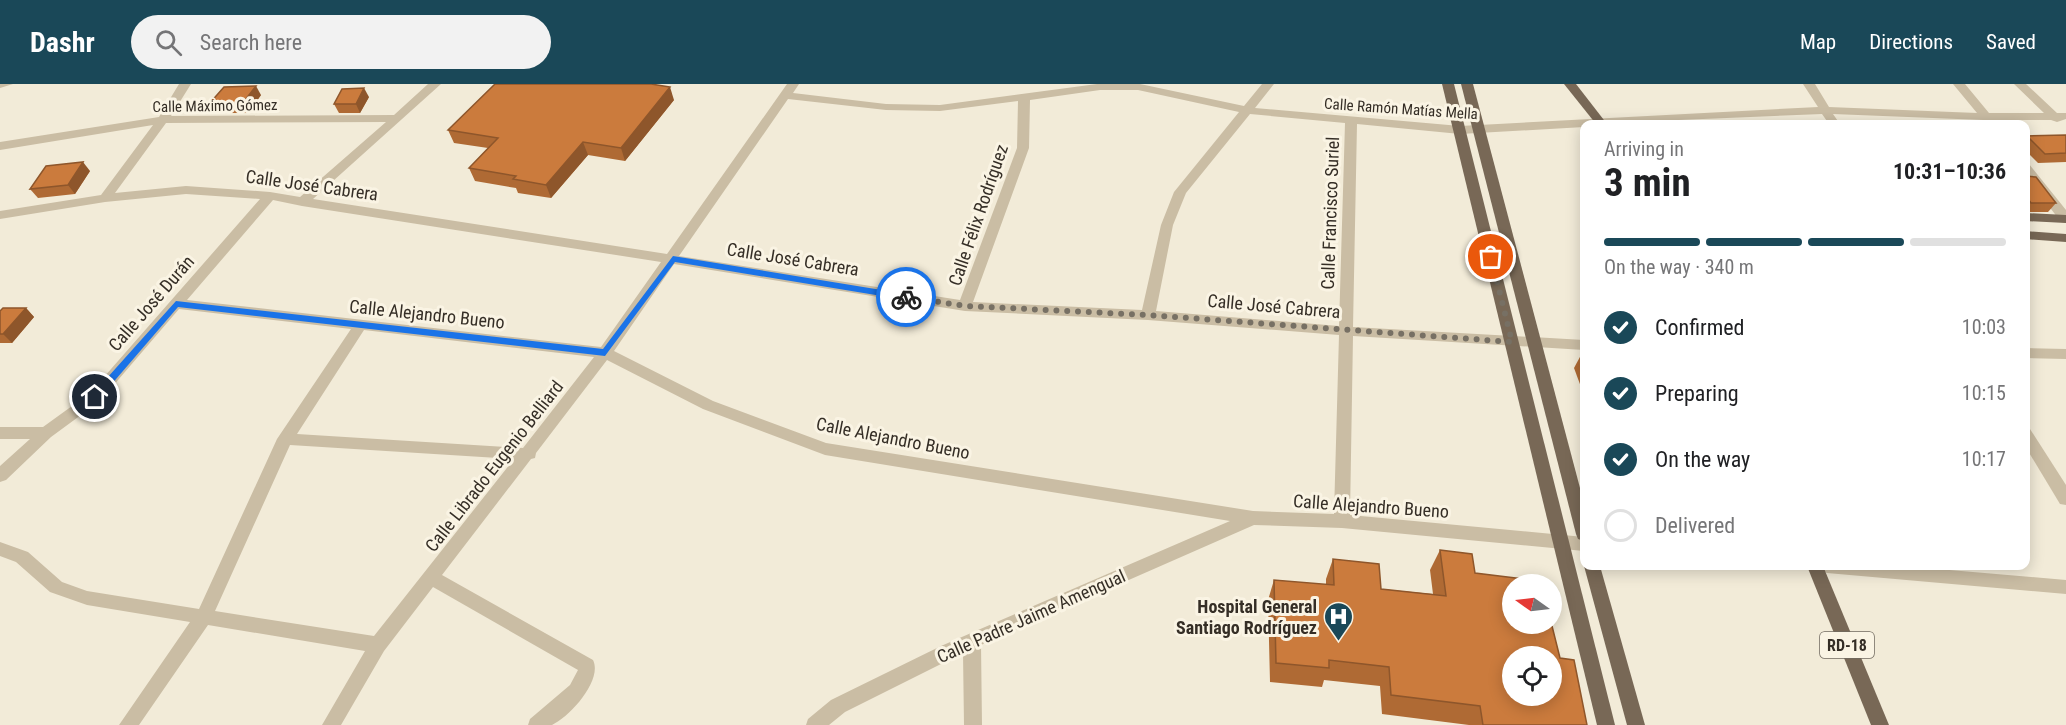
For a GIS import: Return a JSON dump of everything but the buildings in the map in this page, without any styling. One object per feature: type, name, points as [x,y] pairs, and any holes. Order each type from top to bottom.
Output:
[{"type":"main road","points":[[1448,84],[1606,725]]},
{"type":"main road","points":[[1467,84],[1580,519]]},
{"type":"main road","points":[[1570,84],[1598,120]]},
{"type":"main road","points":[[2030,216],[2066,219]]},
{"type":"main road","points":[[2030,235],[2066,238]]},
{"type":"main road","points":[[1593,570],[1635,725]]},
{"type":"main road","name":"RD-18","points":[[1817,570],[1880,725]]},
{"type":"street","points":[[0,85],[7,84]]},
{"type":"street","points":[[105,198],[163,120],[185,84]]},
{"type":"street","points":[[302,202],[435,84]]},
{"type":"street","name":"Calle Librado Eugenio Belliard","points":[[331,725],[378,645],[529,454],[605,353],[673,259],[793,84]]},
{"type":"street","points":[[1148,315],[1167,225],[1180,192],[1244,110],[1268,84]]},
{"type":"street","points":[[1809,84],[1831,120]]},
{"type":"street","points":[[1959,84],[1987,120]]},
{"type":"street","points":[[2020,84],[2060,117],[2066,127]]},
{"type":"street","name":"Calle Ramón Matías Mella","points":[[784,95],[940,108],[1100,87],[1138,87],[1244,110],[1351,122],[1460,130],[1580,125]]},
{"type":"street","name":"Calle Félix Rodríguez","points":[[966,306],[1023,148],[1024,98]]},
{"type":"street","name":"Calle Ramón Matías Mella","points":[[1665,120],[1825,110],[1973,120]]},
{"type":"street","name":"Calle Ramón Matías Mella","points":[[2006,120],[2060,117]]},
{"type":"street","name":"Calle Máximo Gómez","points":[[0,146],[163,120],[397,118]]},
{"type":"street","name":"Calle Francisco Suriel","points":[[1342,521],[1351,122]]},
{"type":"street","points":[[2030,173],[2066,219]]},
{"type":"street","name":"Calle José Cabrera","points":[[0,215],[105,198],[186,190],[270,196],[966,306],[1148,315],[1345,331],[1580,345]]},
{"type":"street","name":"Calle José Durán","points":[[0,476],[46,433],[95,397],[270,196]]},
{"type":"street","name":"Calle Alejandro Bueno","points":[[176,304],[605,353],[708,405],[825,448],[1254,518],[1342,521],[1580,544]]},
{"type":"street","points":[[128,725],[204,617],[285,439],[360,326]]},
{"type":"street","points":[[2030,353],[2066,354]]},
{"type":"street","points":[[0,433],[46,433]]},
{"type":"street","points":[[285,439],[529,454]]},
{"type":"street","points":[[2030,441],[2066,499]]},
{"type":"street","name":"Calle Padre Jaime Amengual","points":[[815,725],[838,706],[972,641],[1254,518]]},
{"type":"street","points":[[0,549],[22,557],[56,587],[87,598],[378,645]]},
{"type":"street","points":[[1873,570],[2066,587]]},
{"type":"street","points":[[432,578],[587,666],[588,675],[579,688],[537,725]]},
{"type":"street","points":[[972,641],[973,725]]},
{"type":"way so far","points":[[906,297],[966,306],[1148,315],[1512,342],[1491,257]]},
{"type":"place","name":"Hospital General Santiago Rodríguez","points":[[1338,642]]},
{"type":"route","points":[[95,397],[176,304],[605,353],[673,259],[906,297]]}]
